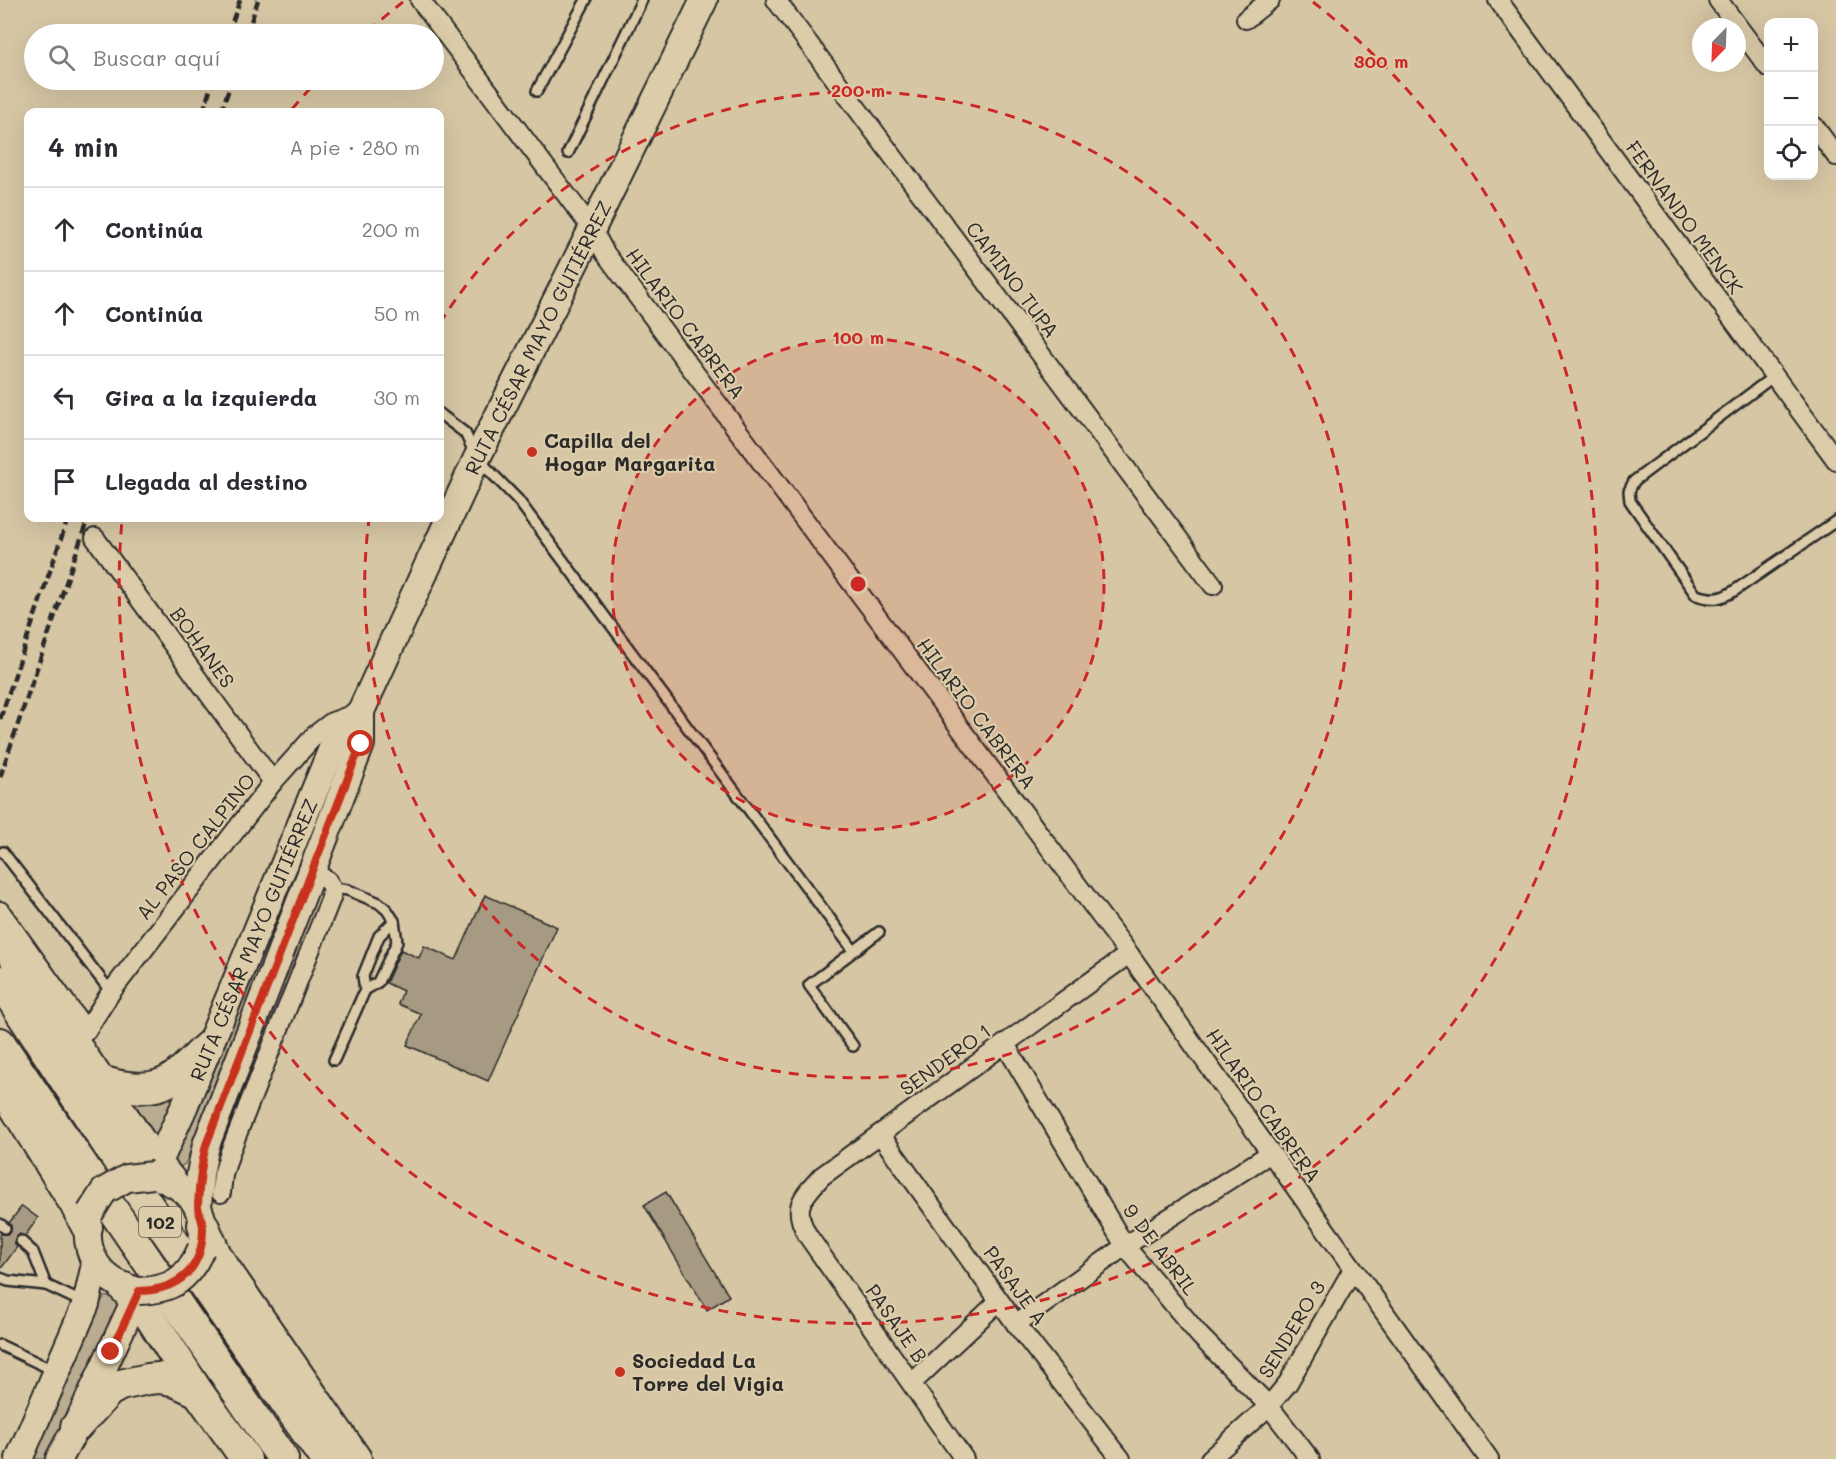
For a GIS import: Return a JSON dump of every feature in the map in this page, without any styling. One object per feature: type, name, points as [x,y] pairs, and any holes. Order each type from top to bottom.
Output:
[{"type":"highway","points":[[0,936],[160,1173]]},
{"type":"highway","name":"102","points":[[0,981],[134,1185],[325,1459]]},
{"type":"highway","name":"102","points":[[0,1043],[283,1459]]},
{"type":"highway","points":[[99,1080],[131,1088],[151,1086],[171,1080],[208,1046]]},
{"type":"highway","points":[[0,1083],[75,1204],[88,1220]]},
{"type":"highway","points":[[201,1228],[217,1257],[356,1459]]},
{"type":"highway","points":[[133,1293],[198,1392],[246,1459]]},
{"type":"highway","points":[[76,1427],[109,1391],[127,1383],[159,1378],[183,1384],[198,1392]]},
{"type":"main road","name":"RUTA CÉSAR MAYO GUTIÉRREZ","points":[[160,1173],[208,1046],[338,734],[361,711],[477,458],[704,0]]},
{"type":"main road","name":"RUTA CÉSAR MAYO GUTIÉRREZ","points":[[201,1228],[200,1174],[206,1145],[361,744],[361,711]]},
{"type":"main road","points":[[160,1173],[187,1192],[201,1228],[195,1264],[184,1277],[171,1286],[155,1291],[133,1293],[108,1278],[96,1264],[88,1246],[88,1220],[104,1191],[127,1178],[160,1173]]},
{"type":"main road","points":[[19,1459],[86,1304],[96,1264]]},
{"type":"main road","points":[[59,1459],[76,1427],[133,1293]]},
{"type":"street","name":"HILARIO CABRERA","points":[[420,0],[438,24]]},
{"type":"street","name":"CAMINO TUPA","points":[[776,0],[1213,585]]},
{"type":"street","points":[[1246,19],[1270,0]]},
{"type":"street","name":"FERNANDO MENCK","points":[[1498,0],[1836,460]]},
{"type":"street","points":[[1718,0],[1764,61]]},
{"type":"street","name":"HILARIO CABRERA","points":[[444,32],[1129,954],[1489,1459]]},
{"type":"street","points":[[1818,131],[1836,156]]},
{"type":"street","name":"BOHANES","points":[[96,538],[273,782]]},
{"type":"street","name":"AL PASO CALPINO","points":[[0,911],[86,1031],[111,992],[273,782],[315,735],[332,722],[361,711]]},
{"type":"street","points":[[221,1193],[223,1175],[230,1152],[332,898],[333,888],[327,880],[312,873]]},
{"type":"street","name":"SENDERO 1","points":[[798,1211],[807,1193],[822,1176],[1129,954]]},
{"type":"street","name":"9 DE ABRIL","points":[[1005,1044],[1125,1246],[1200,1336],[1269,1406],[1310,1459]]},
{"type":"street","name":"PASAJE A","points":[[879,1134],[1016,1324],[1121,1459]]},
{"type":"street","points":[[1016,1324],[1125,1246],[1271,1153]]},
{"type":"street","name":"PASAJE B","points":[[798,1211],[801,1224],[808,1236],[964,1459]]},
{"type":"street","name":"SENDERO 3","points":[[1210,1459],[1269,1406],[1288,1383],[1353,1269]]},
{"type":"street","points":[[912,1383],[999,1301]]},
{"type":"lane","points":[[537,92],[586,0]]},
{"type":"lane","points":[[568,153],[642,0]]},
{"type":"lane","points":[[1774,376],[1634,481],[1629,491],[1630,501],[1696,595],[1712,600],[1734,591],[1836,521]]},
{"type":"lane","points":[[444,417],[465,433],[477,458],[518,500],[854,951]]},
{"type":"lane","points":[[3,852],[111,992]]},
{"type":"lane","points":[[333,888],[348,890],[378,903],[387,910],[394,921],[397,942],[378,982],[365,990]]},
{"type":"lane","points":[[334,1060],[365,990],[363,976],[379,936],[394,921]]},
{"type":"lane","points":[[853,1046],[809,985],[879,932]]},
{"type":"lane","points":[[21,1241],[33,1252],[46,1286]]},
{"type":"lane","points":[[0,1278],[46,1286],[86,1304]]},
{"type":"lane","points":[[0,1345],[57,1372]]},
{"type":"shaded area","points":[[289,894],[294,896],[251,1009],[185,1164],[178,1168],[170,1164]]},
{"type":"shaded area","points":[[177,1094],[154,1141],[124,1099]]},
{"type":"shaded area","points":[[109,1296],[125,1303],[46,1459],[32,1459],[78,1358],[100,1303],[104,1297]]},
{"type":"building","points":[[485,895],[557,927],[488,1081],[407,1045],[421,1014],[398,1004],[403,991],[386,983],[401,950],[419,958],[424,946],[456,960]]},
{"type":"building","points":[[666,1192],[729,1296],[707,1310],[644,1205]]},
{"type":"building","points":[[22,1206],[38,1218],[25,1236],[20,1234],[16,1237],[14,1242],[17,1247],[0,1270],[0,1235],[11,1232],[9,1223]]},
{"type":"railway","points":[[232,24],[240,0]]},
{"type":"railway","points":[[250,24],[258,0]]},
{"type":"railway","points":[[204,108],[210,90]]},
{"type":"railway","points":[[222,108],[229,90]]},
{"type":"railway","points":[[0,719],[67,522]]},
{"type":"railway","points":[[0,777],[87,522]]},
{"type":"place","name":"Capilla del Hogar Margarita","points":[[532,452]]},
{"type":"place","name":"Sociedad La Torre del Vigia","points":[[620,1372]]},
{"type":"route","points":[[111,1352],[139,1291],[155,1291],[171,1286],[184,1277],[195,1264],[201,1249],[203,1225],[198,1209],[200,1174],[206,1145],[361,744]]}]
